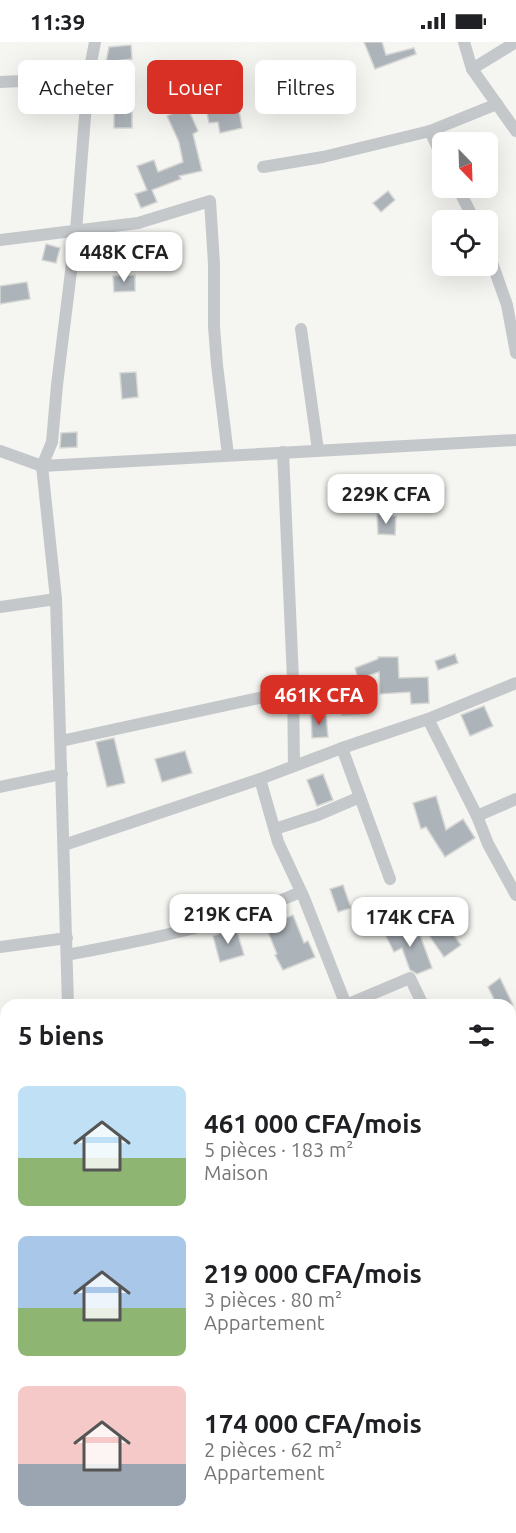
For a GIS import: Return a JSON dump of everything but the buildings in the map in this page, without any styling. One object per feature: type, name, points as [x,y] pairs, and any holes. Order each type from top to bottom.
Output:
[{"type":"street","points":[[91,60],[95,42]]},
{"type":"street","points":[[464,42],[472,69],[516,131]]},
{"type":"street","points":[[472,69],[516,42]]},
{"type":"street","points":[[0,82],[18,81]]},
{"type":"street","points":[[263,167],[324,157],[430,131],[497,104]]},
{"type":"street","points":[[68,999],[56,599],[42,466],[52,442],[76,231],[84,114]]},
{"type":"street","points":[[430,131],[432,135]]},
{"type":"street","points":[[0,240],[138,223],[210,201],[214,264],[214,327],[228,455]]},
{"type":"street","points":[[497,276],[507,305],[516,353]]},
{"type":"street","points":[[301,329],[318,450]]},
{"type":"street","points":[[0,451],[42,466],[516,440]]},
{"type":"street","points":[[284,452],[294,766]]},
{"type":"street","points":[[0,607],[56,599]]},
{"type":"street","points":[[64,845],[428,719],[516,683]]},
{"type":"street","points":[[61,741],[268,696],[293,693]]},
{"type":"street","points":[[428,719],[477,816],[488,844],[512,877],[516,895]]},
{"type":"street","points":[[342,748],[390,879]]},
{"type":"street","points":[[0,787],[62,774]]},
{"type":"street","points":[[260,779],[278,842],[301,892],[344,999]]},
{"type":"street","points":[[275,829],[318,815],[360,797]]},
{"type":"street","points":[[477,816],[516,799]]},
{"type":"street","points":[[67,955],[206,924],[254,911],[301,892]]},
{"type":"street","points":[[0,948],[67,938]]},
{"type":"street","points":[[360,999],[410,978],[420,999]]}]
